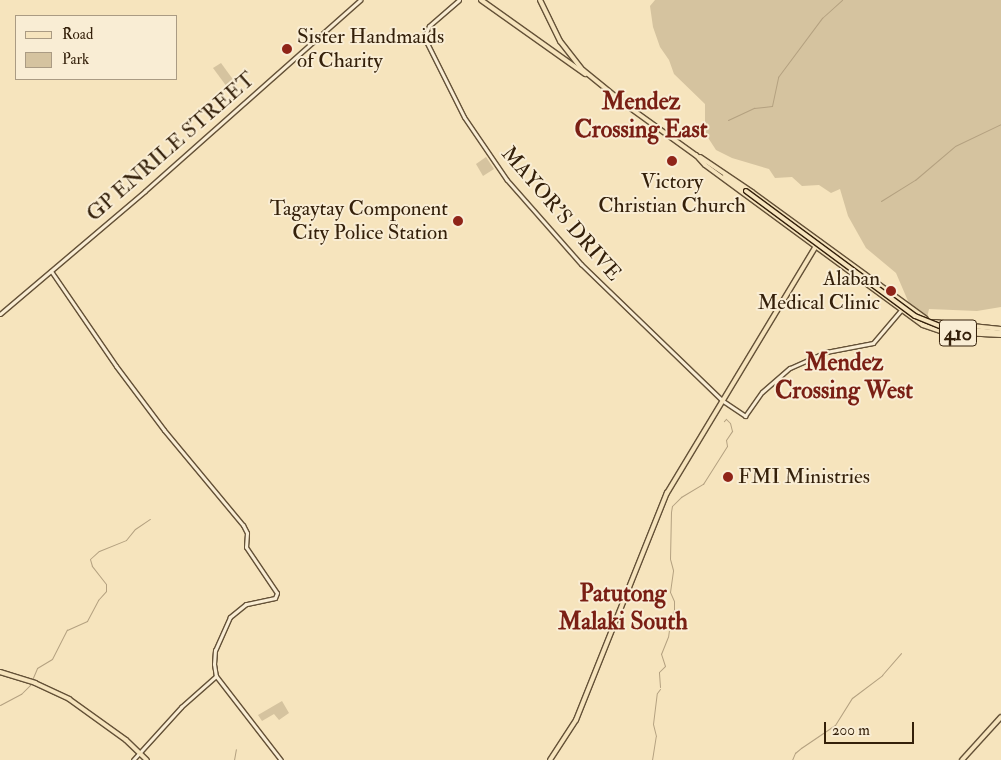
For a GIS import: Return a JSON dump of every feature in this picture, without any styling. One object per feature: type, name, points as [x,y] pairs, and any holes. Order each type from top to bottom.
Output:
[{"type":"main road","points":[[481,0],[594,80]]},
{"type":"main road","name":"410","points":[[540,0],[556,34],[570,56],[594,80],[696,155],[710,162],[926,319],[946,325],[1001,332]]},
{"type":"main road","points":[[565,60],[568,60],[570,56]]},
{"type":"main road","points":[[696,155],[915,316],[942,327],[1001,332]]},
{"type":"main road","name":"410","points":[[696,155],[705,165],[901,310],[935,330],[1001,332]]},
{"type":"main road","points":[[550,760],[576,720],[660,508],[820,241]]},
{"type":"main road","points":[[0,672],[35,683],[75,703],[148,760]]},
{"type":"main road","points":[[962,760],[1001,717]]},
{"type":"street","name":"GP ENRILE STREET","points":[[0,314],[360,0]]},
{"type":"street","name":"MAYOR'S DRIVE","points":[[459,0],[429,26],[424,37],[468,124],[507,180],[581,264],[723,401]]},
{"type":"street","points":[[51,271],[116,366],[164,430],[243,525],[247,533],[246,548],[277,593],[275,598],[246,604],[230,617],[215,650],[216,676],[281,760]]},
{"type":"street","points":[[723,401],[745,416],[762,392],[790,368],[820,354],[874,342],[901,310]]},
{"type":"street","points":[[133,760],[181,707],[216,676]]},
{"type":"green space","points":[[655,0],[1001,0],[1001,307],[977,311],[929,309],[927,318],[911,308],[896,273],[866,248],[848,216],[840,189],[831,193],[819,185],[802,186],[792,177],[775,178],[769,169],[732,158],[716,150],[705,133],[705,104],[674,74],[669,60],[660,47],[653,27],[650,6]]},
{"type":"green space","points":[[221,63],[237,85],[230,91],[213,68]]},
{"type":"green space","points":[[486,157],[494,169],[483,176],[476,164]]},
{"type":"green space","points":[[282,701],[289,713],[279,720],[274,714],[262,721],[258,715]]},
{"type":"waterway","points":[[728,120],[754,108],[772,106],[778,77],[822,18],[842,0]]},
{"type":"waterway","points":[[881,201],[915,180],[955,146],[1001,124]]},
{"type":"waterway","points":[[660,687],[659,672],[665,666],[661,654],[668,637],[671,616],[674,610],[674,601],[670,592],[673,570],[670,559],[672,506],[681,497],[703,484],[727,446],[726,440],[732,431],[730,423],[726,419],[724,421]]},
{"type":"waterway","points":[[32,680],[37,668],[52,659],[67,630],[87,621],[98,600],[106,591],[106,584],[92,566],[90,559],[99,551],[126,540],[135,529],[150,519]]},
{"type":"waterway","points":[[792,760],[795,753],[801,748],[835,725],[852,698],[882,675],[901,653]]},
{"type":"waterway","points":[[0,705],[21,694],[31,684]]},
{"type":"waterway","points":[[652,760],[656,736],[653,724],[657,693],[660,689]]},
{"type":"waterway","points":[[234,760],[236,749]]},
{"type":"place","name":"Sister Handmaids of Charity","points":[[287,49]]},
{"type":"place","name":"Victory Christian Church","points":[[672,161]]},
{"type":"place","name":"Tagaytay Component City Police Station","points":[[458,221]]},
{"type":"place","name":"Alaban Medical Clinic","points":[[891,291]]},
{"type":"place","name":"FMI Ministries","points":[[728,477]]},
{"type":"district","name":"Mendez Crossing East","points":[[641,116]]},
{"type":"district","name":"Mendez Crossing West","points":[[844,377]]},
{"type":"district","name":"Patutong Malaki South","points":[[623,608]]}]
